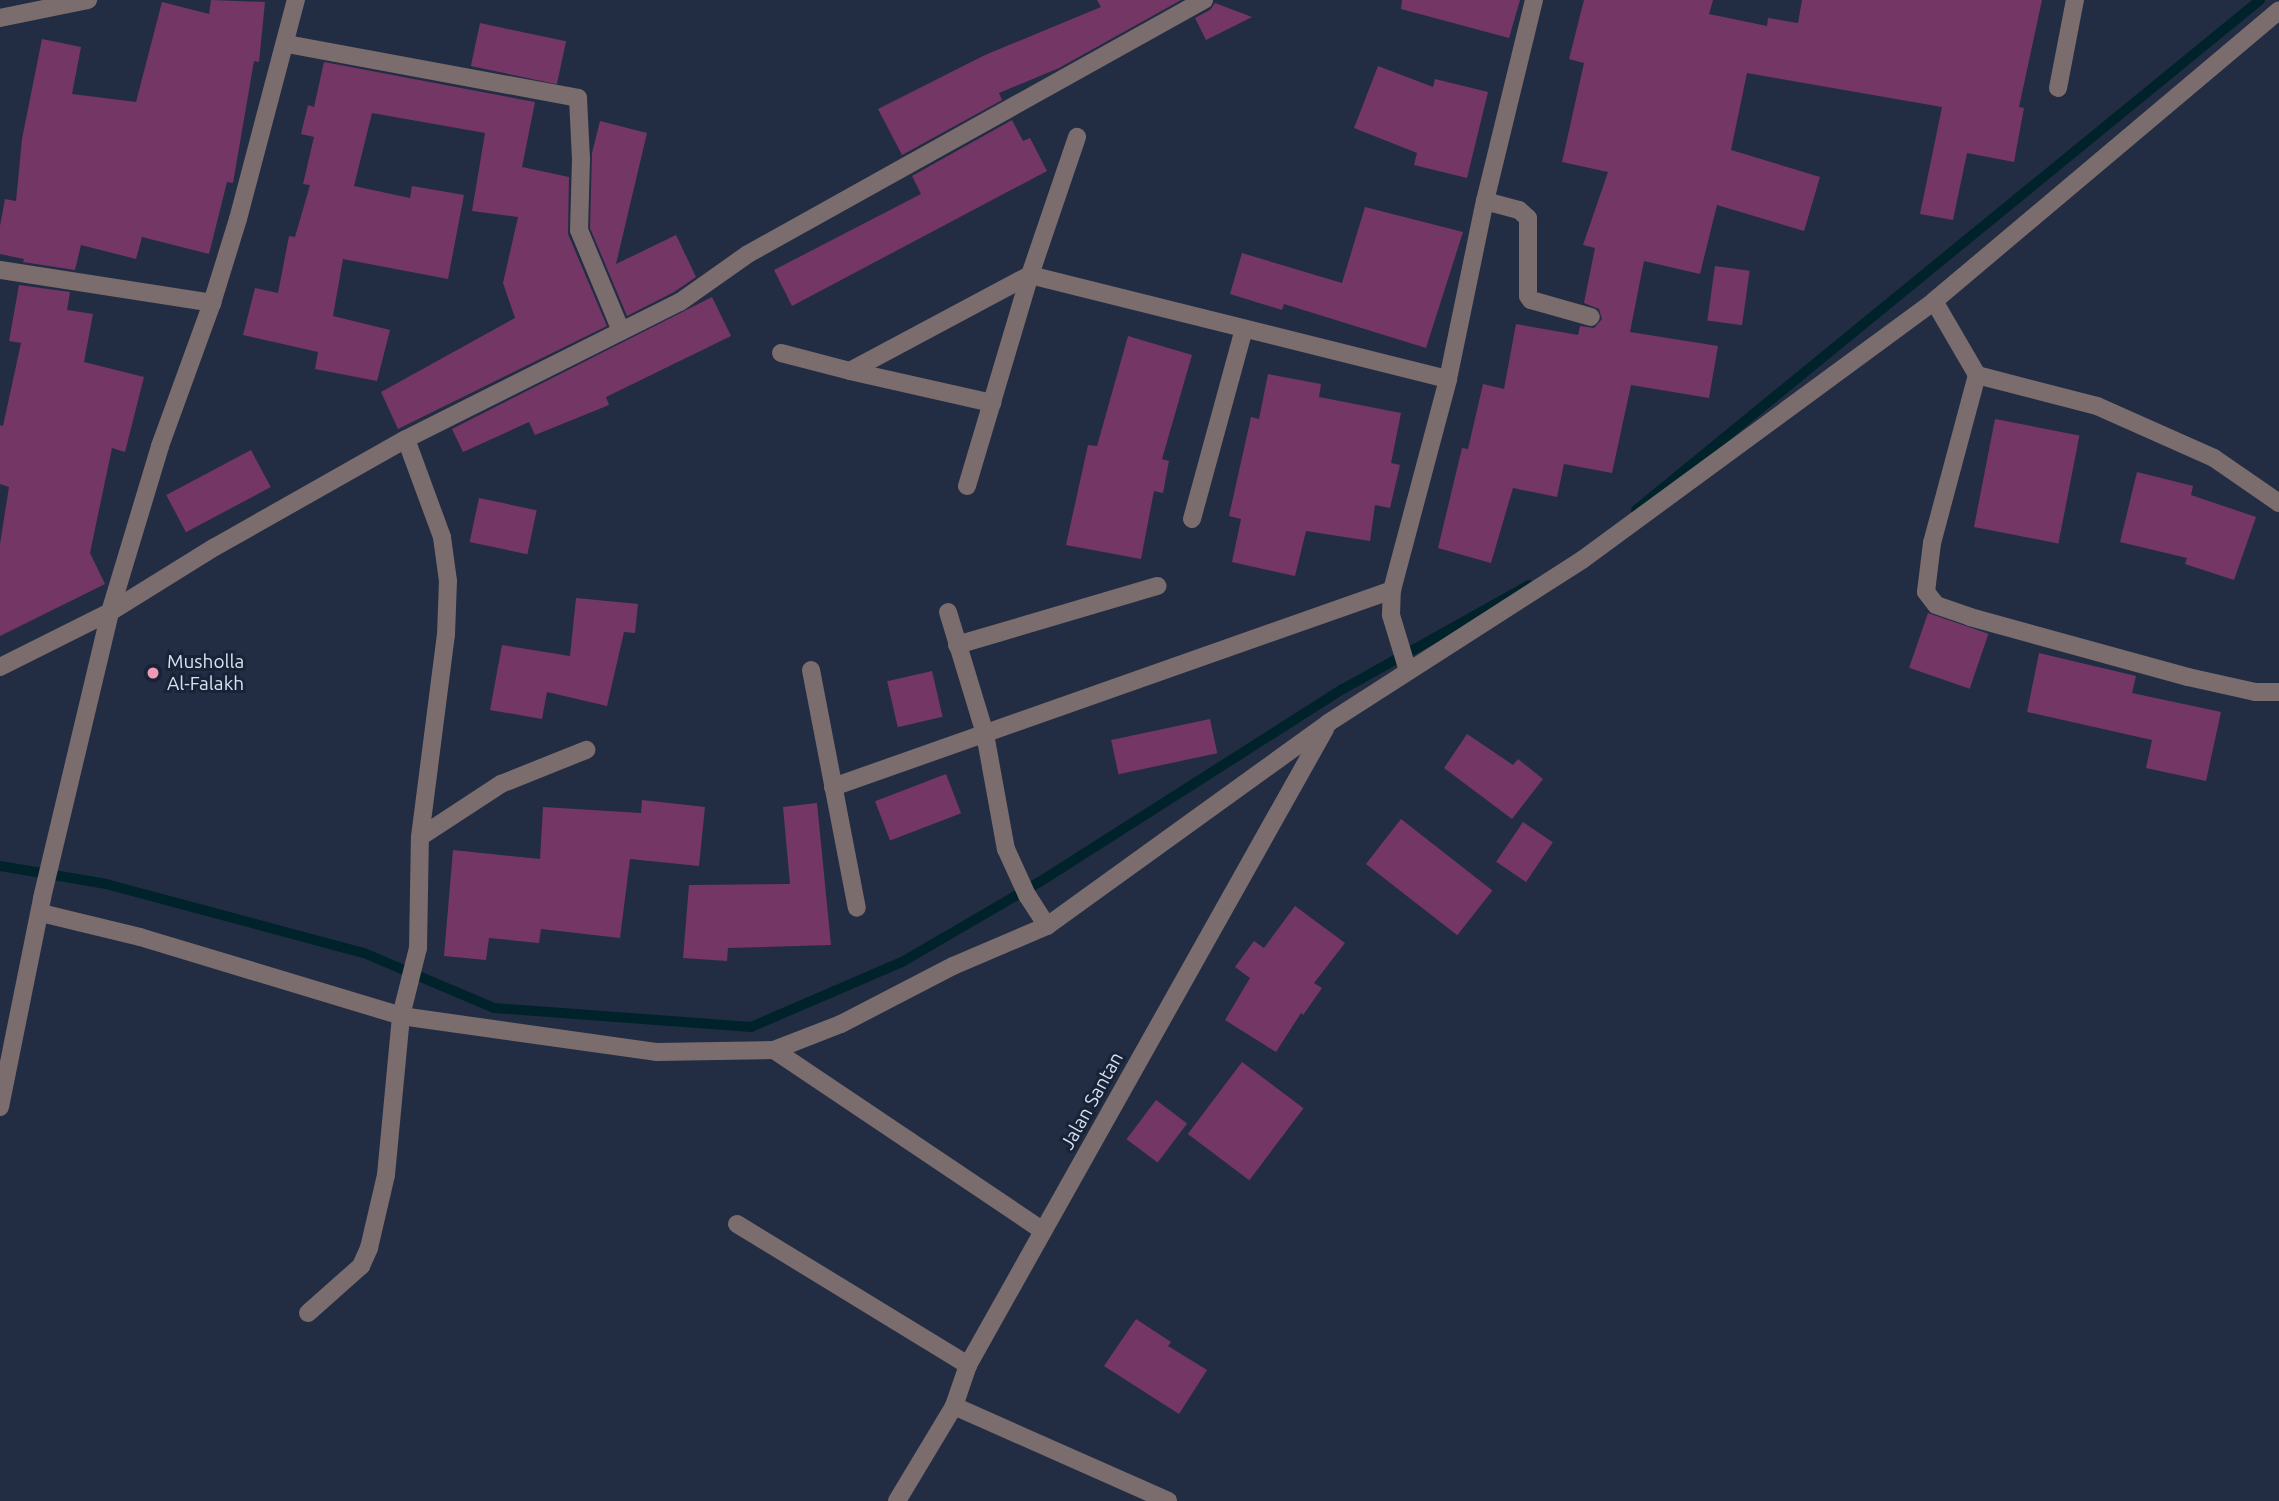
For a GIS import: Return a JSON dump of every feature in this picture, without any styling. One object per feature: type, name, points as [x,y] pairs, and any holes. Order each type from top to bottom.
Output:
[{"type":"street","points":[[0,18],[88,0]]},
{"type":"street","points":[[0,1107],[41,906],[110,612],[160,446],[212,303],[287,44],[296,0]]},
{"type":"street","points":[[0,667],[110,612],[215,547],[406,439],[680,302],[748,254],[1204,0]]},
{"type":"street","points":[[1405,665],[1391,615],[1392,590],[1448,379],[1485,201],[1534,0]]},
{"type":"street","points":[[2059,88],[2075,0]]},
{"type":"street","points":[[41,906],[401,1016],[657,1052],[774,1049],[841,1024],[954,966],[1047,926],[1405,665],[1583,560],[1934,301],[2279,10]]},
{"type":"street","points":[[287,44],[578,98],[581,159],[579,230],[621,331]]},
{"type":"street","points":[[967,486],[1030,275],[1077,137]]},
{"type":"street","points":[[1485,201],[1519,210],[1528,218],[1528,296],[1531,300],[1591,317]]},
{"type":"street","points":[[0,270],[212,303]]},
{"type":"street","points":[[850,371],[1030,275],[1448,379]]},
{"type":"street","points":[[1934,301],[1976,375],[1932,542],[1926,592],[1936,605],[1969,617],[2188,677],[2255,692],[2279,692]]},
{"type":"street","points":[[1192,520],[1244,329]]},
{"type":"street","points":[[781,353],[992,403]]},
{"type":"street","points":[[1976,375],[2097,406],[2214,458],[2279,503]]},
{"type":"street","points":[[308,1313],[361,1266],[369,1248],[386,1175],[401,1016],[418,948],[420,837],[446,635],[448,581],[442,537],[406,439]]},
{"type":"street","points":[[957,645],[1158,586]]},
{"type":"street","points":[[834,787],[1392,590]]},
{"type":"street","points":[[948,612],[985,734],[1006,849],[1027,895],[1047,926]]},
{"type":"street","points":[[811,670],[857,908]]},
{"type":"street","name":"Jalan Santan","points":[[898,1501],[954,1406],[968,1365],[1328,723]]},
{"type":"street","points":[[420,837],[500,784],[586,750]]},
{"type":"street","points":[[774,1049],[1043,1231]]},
{"type":"street","points":[[737,1224],[968,1365]]},
{"type":"street","points":[[954,1406],[1168,1501]]},
{"type":"building","points":[[211,0],[265,2],[259,62],[254,61],[233,183],[227,182],[209,254],[142,237],[136,259],[81,245],[75,270],[23,262],[24,259],[0,254],[0,226],[5,199],[16,201],[22,139],[42,39],[81,47],[72,94],[136,102],[162,2],[209,14]]},
{"type":"building","points":[[1097,0],[1181,0],[1059,68],[999,93],[1002,100],[902,155],[878,109],[985,55],[1101,7]]},
{"type":"building","points":[[1402,0],[1520,0],[1509,38],[1401,9]]},
{"type":"building","points":[[1584,0],[1713,0],[1709,14],[1767,26],[1768,18],[1798,23],[1802,0],[2042,0],[2019,107],[2024,108],[2014,162],[1967,153],[1953,220],[1920,214],[1942,107],[1747,73],[1731,150],[1820,177],[1804,231],[1717,205],[1700,274],[1644,261],[1630,332],[1718,346],[1709,398],[1631,385],[1612,473],[1564,464],[1557,497],[1513,488],[1491,563],[1438,548],[1462,448],[1468,449],[1483,384],[1504,389],[1516,324],[1578,335],[1580,326],[1594,328],[1602,319],[1599,309],[1584,303],[1595,248],[1583,245],[1608,172],[1562,162],[1584,63],[1569,59]]},
{"type":"building","points":[[1215,3],[1252,17],[1206,40],[1195,18],[1210,10]]},
{"type":"building","points":[[480,23],[566,41],[557,84],[471,66]]},
{"type":"building","points":[[324,62],[535,102],[522,167],[569,177],[568,234],[607,326],[398,429],[381,392],[515,318],[503,283],[518,217],[472,211],[485,133],[372,113],[354,186],[410,198],[412,186],[464,195],[448,279],[343,259],[333,316],[390,330],[377,381],[315,369],[318,352],[243,335],[255,288],[278,293],[289,236],[295,237],[310,185],[303,184],[314,137],[301,134],[308,105],[314,107]]},
{"type":"building","points":[[1378,66],[1433,87],[1435,79],[1488,92],[1467,178],[1414,165],[1417,153],[1354,128]]},
{"type":"building","points":[[1012,120],[1023,141],[1030,138],[1047,171],[792,306],[774,270],[921,194],[912,176]]},
{"type":"building","points":[[600,121],[647,133],[616,264],[676,235],[696,277],[674,292],[627,316],[590,228],[592,153]]},
{"type":"building","points":[[1365,207],[1463,232],[1426,348],[1284,304],[1282,310],[1230,294],[1242,253],[1342,283]]},
{"type":"building","points":[[1715,266],[1750,271],[1742,325],[1707,320]]},
{"type":"building","points":[[19,285],[70,292],[67,310],[93,314],[84,362],[144,377],[125,452],[112,448],[90,553],[105,584],[0,636],[0,544],[9,487],[0,484],[0,425],[3,426],[21,343],[9,341]]},
{"type":"building","points":[[712,297],[731,336],[606,397],[609,405],[535,435],[529,422],[463,452],[452,429]]},
{"type":"building","points":[[1128,336],[1192,355],[1162,459],[1169,461],[1163,493],[1154,491],[1141,559],[1066,545],[1088,445],[1097,446]]},
{"type":"building","points":[[1268,374],[1321,384],[1319,397],[1401,413],[1391,463],[1400,465],[1390,508],[1375,505],[1370,541],[1306,531],[1295,576],[1232,562],[1241,519],[1229,516],[1251,417],[1259,419]]},
{"type":"building","points":[[1995,419],[2079,435],[2058,543],[1974,527]]},
{"type":"building","points":[[251,450],[271,487],[186,532],[166,495]]},
{"type":"building","points":[[2137,472],[2193,486],[2191,495],[2256,517],[2234,580],[2185,564],[2187,558],[2120,542]]},
{"type":"building","points":[[479,498],[537,510],[527,554],[470,542]]},
{"type":"building","points":[[576,598],[638,604],[635,633],[624,632],[607,706],[547,692],[542,719],[490,710],[502,645],[570,656]]},
{"type":"building","points":[[1928,613],[1989,634],[1970,689],[1909,668]]},
{"type":"building","points":[[2039,653],[2136,676],[2132,693],[2221,712],[2206,781],[2146,768],[2152,740],[2027,712]]},
{"type":"building","points":[[932,671],[943,717],[898,727],[887,681]]},
{"type":"building","points":[[1210,719],[1217,753],[1118,774],[1111,740]]},
{"type":"building","points":[[1467,734],[1513,765],[1518,759],[1543,779],[1512,819],[1444,768]]},
{"type":"building","points":[[946,774],[961,813],[890,840],[875,801]]},
{"type":"building","points":[[642,800],[705,807],[699,866],[630,859],[620,938],[541,929],[539,943],[489,938],[486,960],[444,956],[453,850],[540,859],[543,807],[641,813]]},
{"type":"building","points":[[817,803],[831,945],[728,948],[727,961],[683,958],[689,885],[790,884],[783,807]]},
{"type":"building","points":[[1401,819],[1492,890],[1457,935],[1366,864]]},
{"type":"building","points":[[1523,822],[1553,842],[1526,882],[1496,862]]},
{"type":"building","points":[[1295,906],[1345,943],[1314,983],[1322,988],[1303,1015],[1301,1013],[1276,1052],[1225,1020],[1250,978],[1235,967],[1254,941],[1264,948]]},
{"type":"building","points":[[1242,1062],[1303,1108],[1249,1180],[1188,1134]]},
{"type":"building","points":[[1156,1100],[1187,1123],[1158,1163],[1127,1139]]},
{"type":"building","points":[[1136,1319],[1171,1342],[1168,1346],[1207,1370],[1179,1414],[1104,1366]]},
{"type":"waterway","points":[[1636,510],[2260,0]]},
{"type":"waterway","points":[[0,866],[106,884],[364,953],[494,1008],[751,1027],[902,962],[1038,883],[1343,689],[1529,585]]},
{"type":"place","name":"Musholla Al-Falakh","points":[[153,673]]}]
